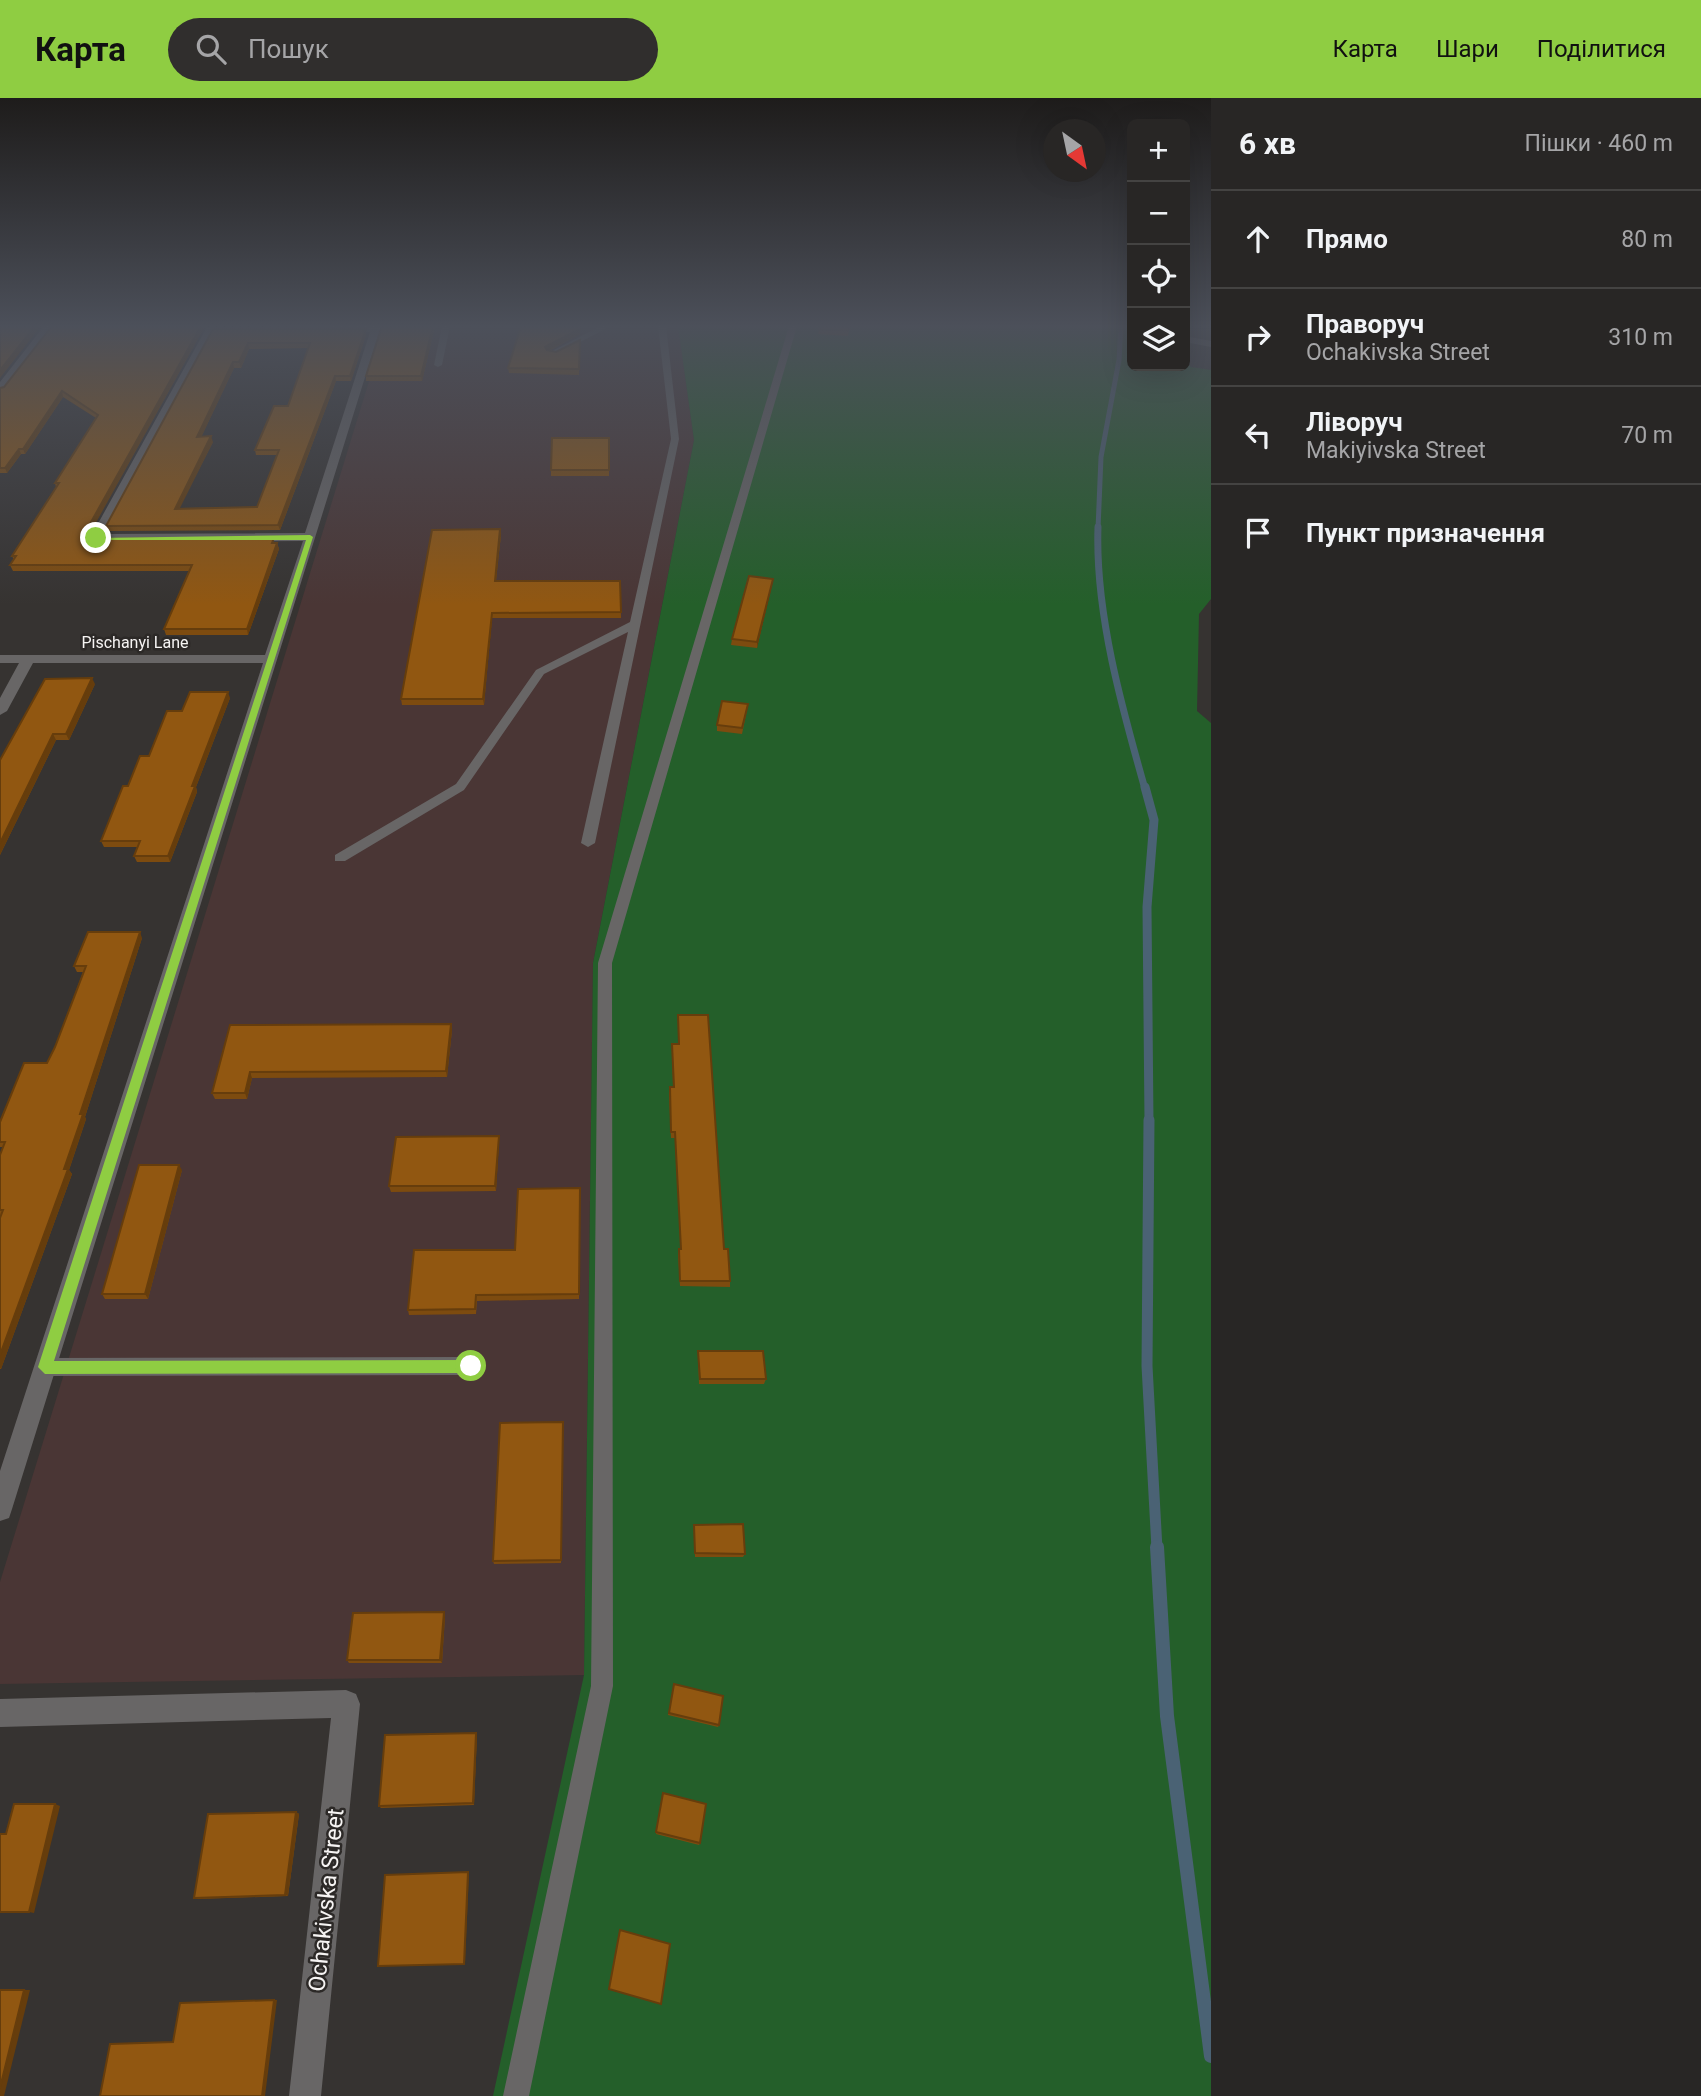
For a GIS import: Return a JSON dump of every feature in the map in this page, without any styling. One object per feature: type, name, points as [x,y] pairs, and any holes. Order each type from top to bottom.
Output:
[{"type":"street","points":[[161,419],[96,538],[310,537]]},
{"type":"street","points":[[0,1509],[348,419]]},
{"type":"street","name":"Pischanyi Lane","points":[[0,659],[271,659]]},
{"type":"street","points":[[0,711],[28,659]]},
{"type":"street","name":"Ochakivska Street","points":[[0,1713],[346,1704],[305,2096]]},
{"type":"lane","points":[[588,843],[675,439],[673,419]]},
{"type":"lane","points":[[516,2096],[602,1686],[605,963],[765,419]]},
{"type":"lane","points":[[340,858],[460,787],[540,672],[635,624]]},
{"type":"lane","points":[[45,1367],[471,1366]]},
{"type":"shaded area","points":[[357,419],[691,419],[694,440],[593,963],[584,1675],[0,1684],[0,1582]]},
{"type":"green space","points":[[691,419],[1211,419],[1211,599],[1199,614],[1197,711],[1211,723],[1211,2096],[493,2096],[584,1675],[593,963],[694,440]]},
{"type":"building","points":[[0,419],[43,419],[23,449],[19,449],[5,468],[0,468]]},
{"type":"building","points":[[95,419],[149,419],[86,531],[94,539],[274,538],[272,543],[277,543],[247,629],[164,629],[192,565],[10,565],[16,556],[12,556],[59,483],[55,483]]},
{"type":"building","points":[[164,419],[206,419],[197,437],[211,436],[175,509],[257,507],[279,450],[255,450],[268,419],[318,419],[278,525],[106,526]]},
{"type":"building","points":[[552,438],[609,438],[609,470],[551,470]]},
{"type":"building","points":[[500,529],[495,581],[620,581],[621,612],[492,613],[483,699],[401,699],[432,530]]},
{"type":"building","points":[[749,576],[773,579],[757,642],[732,639]]},
{"type":"building","points":[[92,678],[66,734],[53,734],[0,843],[0,760],[45,679]]},
{"type":"building","points":[[190,692],[228,692],[168,856],[134,856],[140,841],[101,841],[123,786],[128,786],[140,756],[149,756],[167,711],[182,711]]},
{"type":"building","points":[[722,701],[748,704],[742,728],[717,725]]},
{"type":"building","points":[[88,932],[140,932],[80,1114],[83,1114],[64,1169],[68,1169],[0,1355],[0,1218],[3,1210],[0,1210],[0,1155],[5,1142],[0,1142],[0,1122],[24,1063],[47,1063],[55,1047],[86,966],[74,966]]},
{"type":"building","points":[[678,1015],[708,1015],[724,1249],[728,1249],[730,1281],[680,1281],[675,1132],[671,1132],[670,1087],[674,1087],[672,1044],[679,1044]]},
{"type":"building","points":[[451,1024],[446,1071],[250,1072],[245,1093],[212,1093],[230,1025]]},
{"type":"building","points":[[499,1136],[495,1186],[389,1186],[396,1137]]},
{"type":"building","points":[[139,1165],[179,1165],[145,1294],[102,1294]]},
{"type":"building","points":[[580,1188],[579,1294],[476,1295],[475,1309],[408,1310],[414,1250],[515,1250],[518,1189]]},
{"type":"building","points":[[698,1351],[763,1351],[766,1379],[700,1379]]},
{"type":"building","points":[[563,1422],[561,1560],[493,1561],[500,1423]]},
{"type":"building","points":[[743,1524],[745,1554],[695,1553],[694,1525]]},
{"type":"building","points":[[444,1612],[440,1660],[347,1660],[353,1613]]},
{"type":"building","points":[[674,1684],[723,1696],[719,1725],[669,1713]]},
{"type":"building","points":[[476,1733],[473,1803],[379,1806],[385,1735]]},
{"type":"building","points":[[663,1793],[706,1804],[700,1843],[656,1832]]},
{"type":"building","points":[[14,1804],[55,1804],[29,1912],[0,1912],[0,1834],[6,1834]]},
{"type":"building","points":[[296,1812],[285,1895],[194,1898],[208,1814]]},
{"type":"building","points":[[468,1872],[464,1964],[378,1966],[385,1875]]},
{"type":"building","points":[[620,1930],[670,1944],[661,2004],[609,1989]]},
{"type":"building","points":[[0,1990],[24,1990],[0,2088]]},
{"type":"building","points":[[274,2000],[262,2096],[100,2096],[110,2044],[173,2042],[180,2003]]},
{"type":"waterway","points":[[1098,529],[1101,457],[1108,419]]},
{"type":"waterway","points":[[1098,529],[1098,560],[1105,626],[1119,693],[1145,789]]},
{"type":"waterway","points":[[1145,787],[1154,820],[1147,907],[1149,1121]]},
{"type":"waterway","points":[[1149,1121],[1147,1366],[1157,1549]]},
{"type":"waterway","points":[[1157,1547],[1167,1716],[1211,2056]]},
{"type":"route","points":[[96,538],[310,537],[45,1367],[471,1366]]}]
